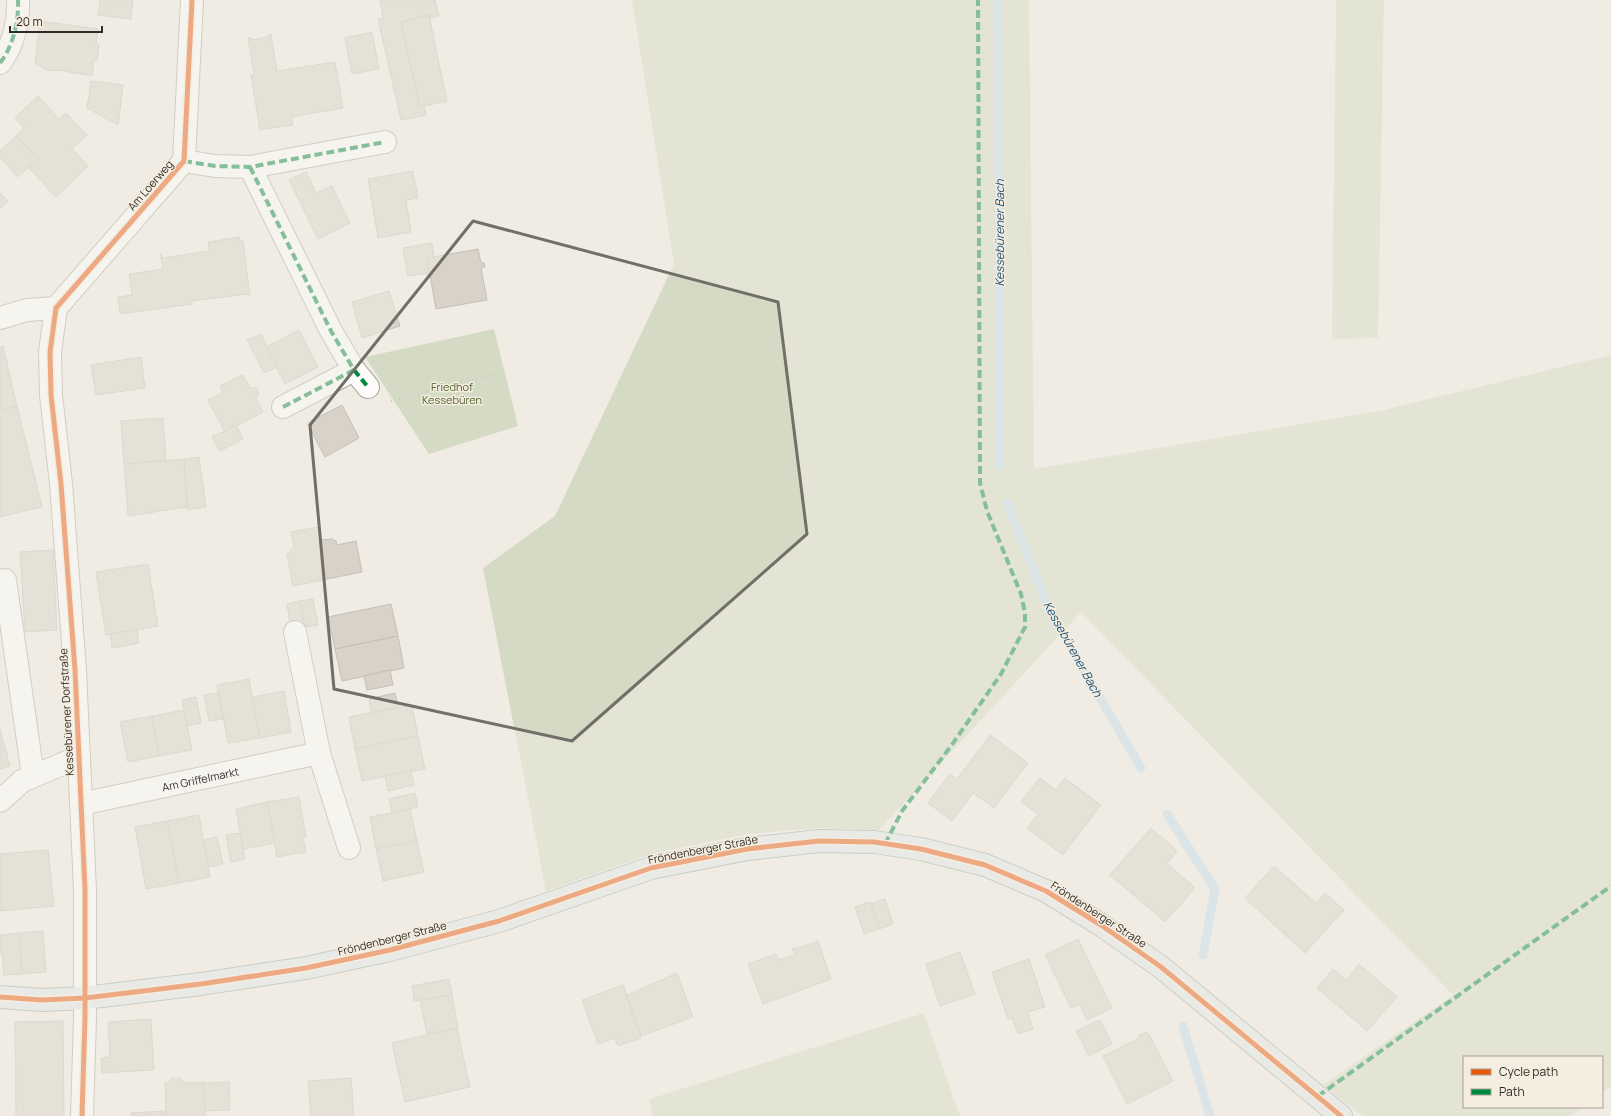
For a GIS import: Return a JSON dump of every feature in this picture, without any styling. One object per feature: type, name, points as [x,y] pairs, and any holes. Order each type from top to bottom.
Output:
[{"type":"main road","name":"Fröndenberger Straße","points":[[0,997],[42,1000],[85,998],[201,984],[306,968],[390,950],[499,921],[651,868],[747,849],[819,841],[874,842],[922,849],[985,865],[1046,891],[1101,925],[1161,967],[1341,1116]]},
{"type":"street","points":[[0,63],[6,55],[15,34],[18,0]]},
{"type":"street","name":"Am Loerweg","points":[[56,308],[184,161],[192,0]]},
{"type":"street","name":"Am Loerweg","points":[[184,161],[215,166],[250,167],[385,142]]},
{"type":"street","points":[[250,167],[330,331],[354,370],[368,387]]},
{"type":"street","points":[[0,318],[28,310],[56,308]]},
{"type":"street","name":"Kessebürener Dorfstraße","points":[[56,308],[50,352],[51,396],[64,522],[79,757],[85,890],[85,998],[82,1116]]},
{"type":"street","points":[[283,407],[354,370]]},
{"type":"street","points":[[5,580],[33,776]]},
{"type":"street","points":[[295,632],[319,753],[348,848]]},
{"type":"street","name":"Am Griffelmarkt","points":[[81,804],[319,753]]},
{"type":"street","points":[[0,801],[22,781],[79,757]]},
{"type":"path","points":[[368,387],[382,404],[496,374]]},
{"type":"path","points":[[455,385],[460,404]]},
{"type":"highlighted area","points":[[473,221],[778,302],[807,534],[572,741],[334,689],[310,425]]},
{"type":"green space","points":[[632,0],[1029,0],[1034,469],[1379,411],[1611,355],[1611,1086],[1603,1092],[1603,1056],[1463,1056],[1463,1108],[1581,1108],[1570,1116],[1363,1116],[1323,1085],[1453,995],[1081,612],[879,830],[819,828],[748,834],[651,854],[546,891],[483,568],[555,516],[674,264]]},
{"type":"green space","points":[[1336,0],[1384,0],[1378,338],[1332,339]]},
{"type":"green space","name":"Friedhof Kessebüren","points":[[494,329],[518,426],[429,454],[365,357]]},
{"type":"green space","points":[[924,1013],[960,1116],[652,1116],[649,1099]]},
{"type":"building","points":[[100,0],[133,0],[131,19],[98,15]]},
{"type":"building","points":[[380,0],[435,0],[439,16],[430,18],[429,15],[401,22],[420,107],[424,106],[426,115],[401,120],[378,19],[383,18]]},
{"type":"building","points":[[429,15],[447,101],[420,107],[401,22]]},
{"type":"building","points":[[40,21],[98,29],[96,44],[99,45],[97,61],[94,60],[92,76],[58,70],[48,71],[35,63]]},
{"type":"building","points":[[372,32],[379,69],[352,74],[345,38]]},
{"type":"building","points":[[271,34],[277,71],[335,62],[343,108],[291,117],[293,125],[260,130],[251,75],[254,75],[248,38],[251,38],[251,40],[268,37],[268,35]]},
{"type":"building","points":[[91,81],[123,85],[118,125],[87,108]]},
{"type":"building","points":[[38,96],[59,119],[66,113],[87,135],[72,149],[88,166],[56,197],[29,168],[38,159],[16,136],[24,128],[15,118]]},
{"type":"building","points":[[16,136],[38,159],[18,177],[0,158],[0,151]]},
{"type":"building","points":[[413,171],[418,198],[406,200],[411,232],[378,238],[368,179]]},
{"type":"building","points":[[306,172],[316,193],[332,186],[350,223],[318,239],[289,180]]},
{"type":"building","points":[[0,193],[8,201],[0,209]]},
{"type":"building","points":[[240,237],[240,241],[243,241],[250,296],[248,294],[192,301],[192,304],[120,314],[118,297],[132,295],[129,274],[163,269],[160,253],[163,258],[209,251],[208,242]]},
{"type":"building","points":[[432,243],[434,257],[427,258],[430,273],[408,276],[403,248]]},
{"type":"building","points":[[478,249],[481,263],[484,263],[485,267],[481,268],[487,300],[436,309],[427,258]]},
{"type":"building","points":[[389,291],[400,326],[362,338],[352,302]]},
{"type":"building","points":[[299,330],[318,367],[285,384],[266,347]]},
{"type":"building","points":[[261,334],[277,367],[264,373],[247,340]]},
{"type":"building","points":[[3,346],[17,406],[0,411],[0,347]]},
{"type":"building","points":[[141,357],[145,388],[96,395],[91,365]]},
{"type":"building","points":[[243,375],[250,388],[256,388],[258,391],[259,394],[256,399],[263,412],[225,432],[208,400],[223,392],[220,386]]},
{"type":"building","points":[[342,405],[359,438],[325,457],[307,423]]},
{"type":"building","points":[[17,406],[42,507],[0,517],[0,411]]},
{"type":"building","points":[[163,418],[166,460],[124,464],[121,421]]},
{"type":"building","points":[[236,425],[243,439],[220,451],[212,437]]},
{"type":"building","points":[[199,457],[206,507],[187,510],[184,459]]},
{"type":"building","points":[[184,459],[187,507],[128,516],[124,464]]},
{"type":"building","points":[[318,527],[320,540],[332,539],[336,541],[337,545],[356,541],[362,572],[293,586],[287,555],[294,547],[291,532]]},
{"type":"building","points":[[53,550],[57,630],[25,632],[20,552]]},
{"type":"building","points":[[148,564],[158,626],[106,635],[96,572]]},
{"type":"building","points":[[313,599],[318,625],[305,627],[300,601]]},
{"type":"building","points":[[300,601],[305,627],[291,630],[287,604]]},
{"type":"building","points":[[391,604],[398,636],[335,649],[328,617]]},
{"type":"building","points":[[137,630],[139,643],[112,648],[110,634]]},
{"type":"building","points":[[398,636],[404,668],[342,681],[335,649]]},
{"type":"building","points":[[390,670],[393,685],[367,690],[364,676]]},
{"type":"building","points":[[249,679],[260,738],[228,743],[217,685]]},
{"type":"building","points":[[284,691],[291,732],[260,738],[252,697]]},
{"type":"building","points":[[218,693],[223,719],[209,721],[204,695]]},
{"type":"building","points":[[395,693],[398,707],[371,713],[369,699]]},
{"type":"building","points":[[196,697],[201,723],[187,726],[182,700]]},
{"type":"building","points":[[412,705],[418,736],[355,749],[349,717]]},
{"type":"building","points":[[184,710],[192,750],[159,756],[152,716]]},
{"type":"building","points":[[152,716],[159,756],[128,762],[120,722]]},
{"type":"building","points":[[0,729],[10,766],[0,769]]},
{"type":"building","points":[[990,735],[1028,763],[994,808],[973,793],[952,821],[928,803],[950,774],[957,779]]},
{"type":"building","points":[[418,736],[425,769],[362,781],[355,749]]},
{"type":"building","points":[[411,771],[414,785],[388,791],[385,776]]},
{"type":"building","points":[[1040,778],[1056,790],[1065,778],[1101,805],[1063,855],[1027,828],[1038,814],[1021,802]]},
{"type":"building","points":[[415,793],[418,807],[392,813],[389,799]]},
{"type":"building","points":[[299,797],[306,837],[303,838],[306,852],[277,857],[267,802]]},
{"type":"building","points":[[267,802],[275,843],[243,849],[236,809]]},
{"type":"building","points":[[410,809],[417,841],[376,849],[370,817]]},
{"type":"building","points":[[199,815],[210,877],[179,883],[167,821]]},
{"type":"building","points":[[167,821],[179,883],[146,889],[135,827]]},
{"type":"building","points":[[1151,828],[1177,851],[1167,863],[1195,888],[1165,922],[1110,875]]},
{"type":"building","points":[[240,833],[245,859],[231,862],[226,835]]},
{"type":"building","points":[[217,837],[223,864],[209,867],[204,840]]},
{"type":"building","points":[[417,841],[424,872],[383,881],[376,849]]},
{"type":"building","points":[[48,850],[54,906],[0,911],[0,854]]},
{"type":"building","points":[[1274,866],[1316,903],[1325,893],[1344,910],[1305,953],[1245,898]]},
{"type":"building","points":[[885,899],[893,924],[879,929],[870,904]]},
{"type":"building","points":[[870,902],[879,929],[864,934],[855,907]]},
{"type":"building","points":[[43,931],[46,972],[22,974],[19,933]]},
{"type":"building","points":[[19,933],[22,974],[4,975],[2,953],[0,953],[1,935]]},
{"type":"building","points":[[1078,939],[1112,1008],[1087,1020],[1079,1004],[1071,1008],[1045,955]]},
{"type":"building","points":[[818,941],[831,979],[763,1004],[748,964],[776,954],[779,960],[795,955],[792,948],[795,949]]},
{"type":"building","points":[[960,952],[975,994],[940,1006],[926,964]]},
{"type":"building","points":[[1029,959],[1045,1007],[1028,1012],[1033,1029],[1018,1034],[1012,1018],[1008,1019],[992,972]]},
{"type":"building","points":[[1359,964],[1397,997],[1367,1031],[1317,988],[1333,969],[1346,980]]},
{"type":"building","points":[[677,973],[693,1017],[641,1036],[623,985],[627,995]]},
{"type":"building","points":[[449,979],[452,995],[414,1001],[412,986]]},
{"type":"building","points":[[623,985],[641,1038],[618,1046],[615,1038],[598,1044],[582,1000]]},
{"type":"building","points":[[452,995],[458,1028],[427,1034],[420,1000]]},
{"type":"building","points":[[151,1019],[154,1070],[102,1073],[101,1058],[110,1057],[108,1022]]},
{"type":"building","points":[[1100,1020],[1112,1044],[1089,1056],[1076,1031]]},
{"type":"building","points":[[63,1021],[64,1116],[16,1116],[15,1022]]},
{"type":"building","points":[[457,1028],[470,1087],[405,1102],[392,1043]]},
{"type":"building","points":[[1146,1032],[1149,1034],[1173,1081],[1127,1104],[1103,1056],[1139,1038],[1138,1036]]},
{"type":"building","points":[[172,1078],[180,1078],[183,1082],[187,1083],[204,1082],[205,1116],[166,1116],[165,1083],[169,1083]]},
{"type":"building","points":[[351,1078],[354,1116],[311,1116],[308,1081]]},
{"type":"building","points":[[229,1082],[230,1110],[205,1111],[203,1083]]},
{"type":"building","points":[[166,1111],[166,1116],[131,1116],[131,1113]]},
{"type":"waterway","name":"Kessebürener Bach","points":[[998,0],[1000,466]]},
{"type":"waterway","name":"Kessebürener Bach","points":[[1007,503],[1050,612],[1141,768]]},
{"type":"waterway","name":"Kessebürener Bach","points":[[1167,814],[1215,889],[1203,955]]},
{"type":"waterway","name":"Kessebürener Bach","points":[[1183,1026],[1210,1116]]},
{"type":"marked path","points":[[0,63],[12,41],[16,25],[18,0]]},
{"type":"marked path","points":[[885,844],[902,811],[951,746],[1001,674],[1025,627],[1025,613],[1021,594],[987,511],[980,483],[978,0]]},
{"type":"marked path","points":[[184,161],[215,166],[250,167],[385,142]]},
{"type":"marked path","points":[[250,167],[331,331],[354,370],[368,387]]},
{"type":"marked path","points":[[283,407],[354,370]]},
{"type":"marked path","points":[[1318,1096],[1611,886]]},
{"type":"cycle path","points":[[82,1116],[85,1017],[85,890],[75,670],[61,484],[51,395],[50,352],[56,308],[184,161],[192,0]]},
{"type":"cycle path","points":[[0,997],[42,1000],[85,998],[201,984],[306,968],[390,950],[499,921],[651,868],[747,849],[819,841],[874,842],[921,849],[985,865],[1046,891],[1101,925],[1161,967],[1341,1116]]}]
